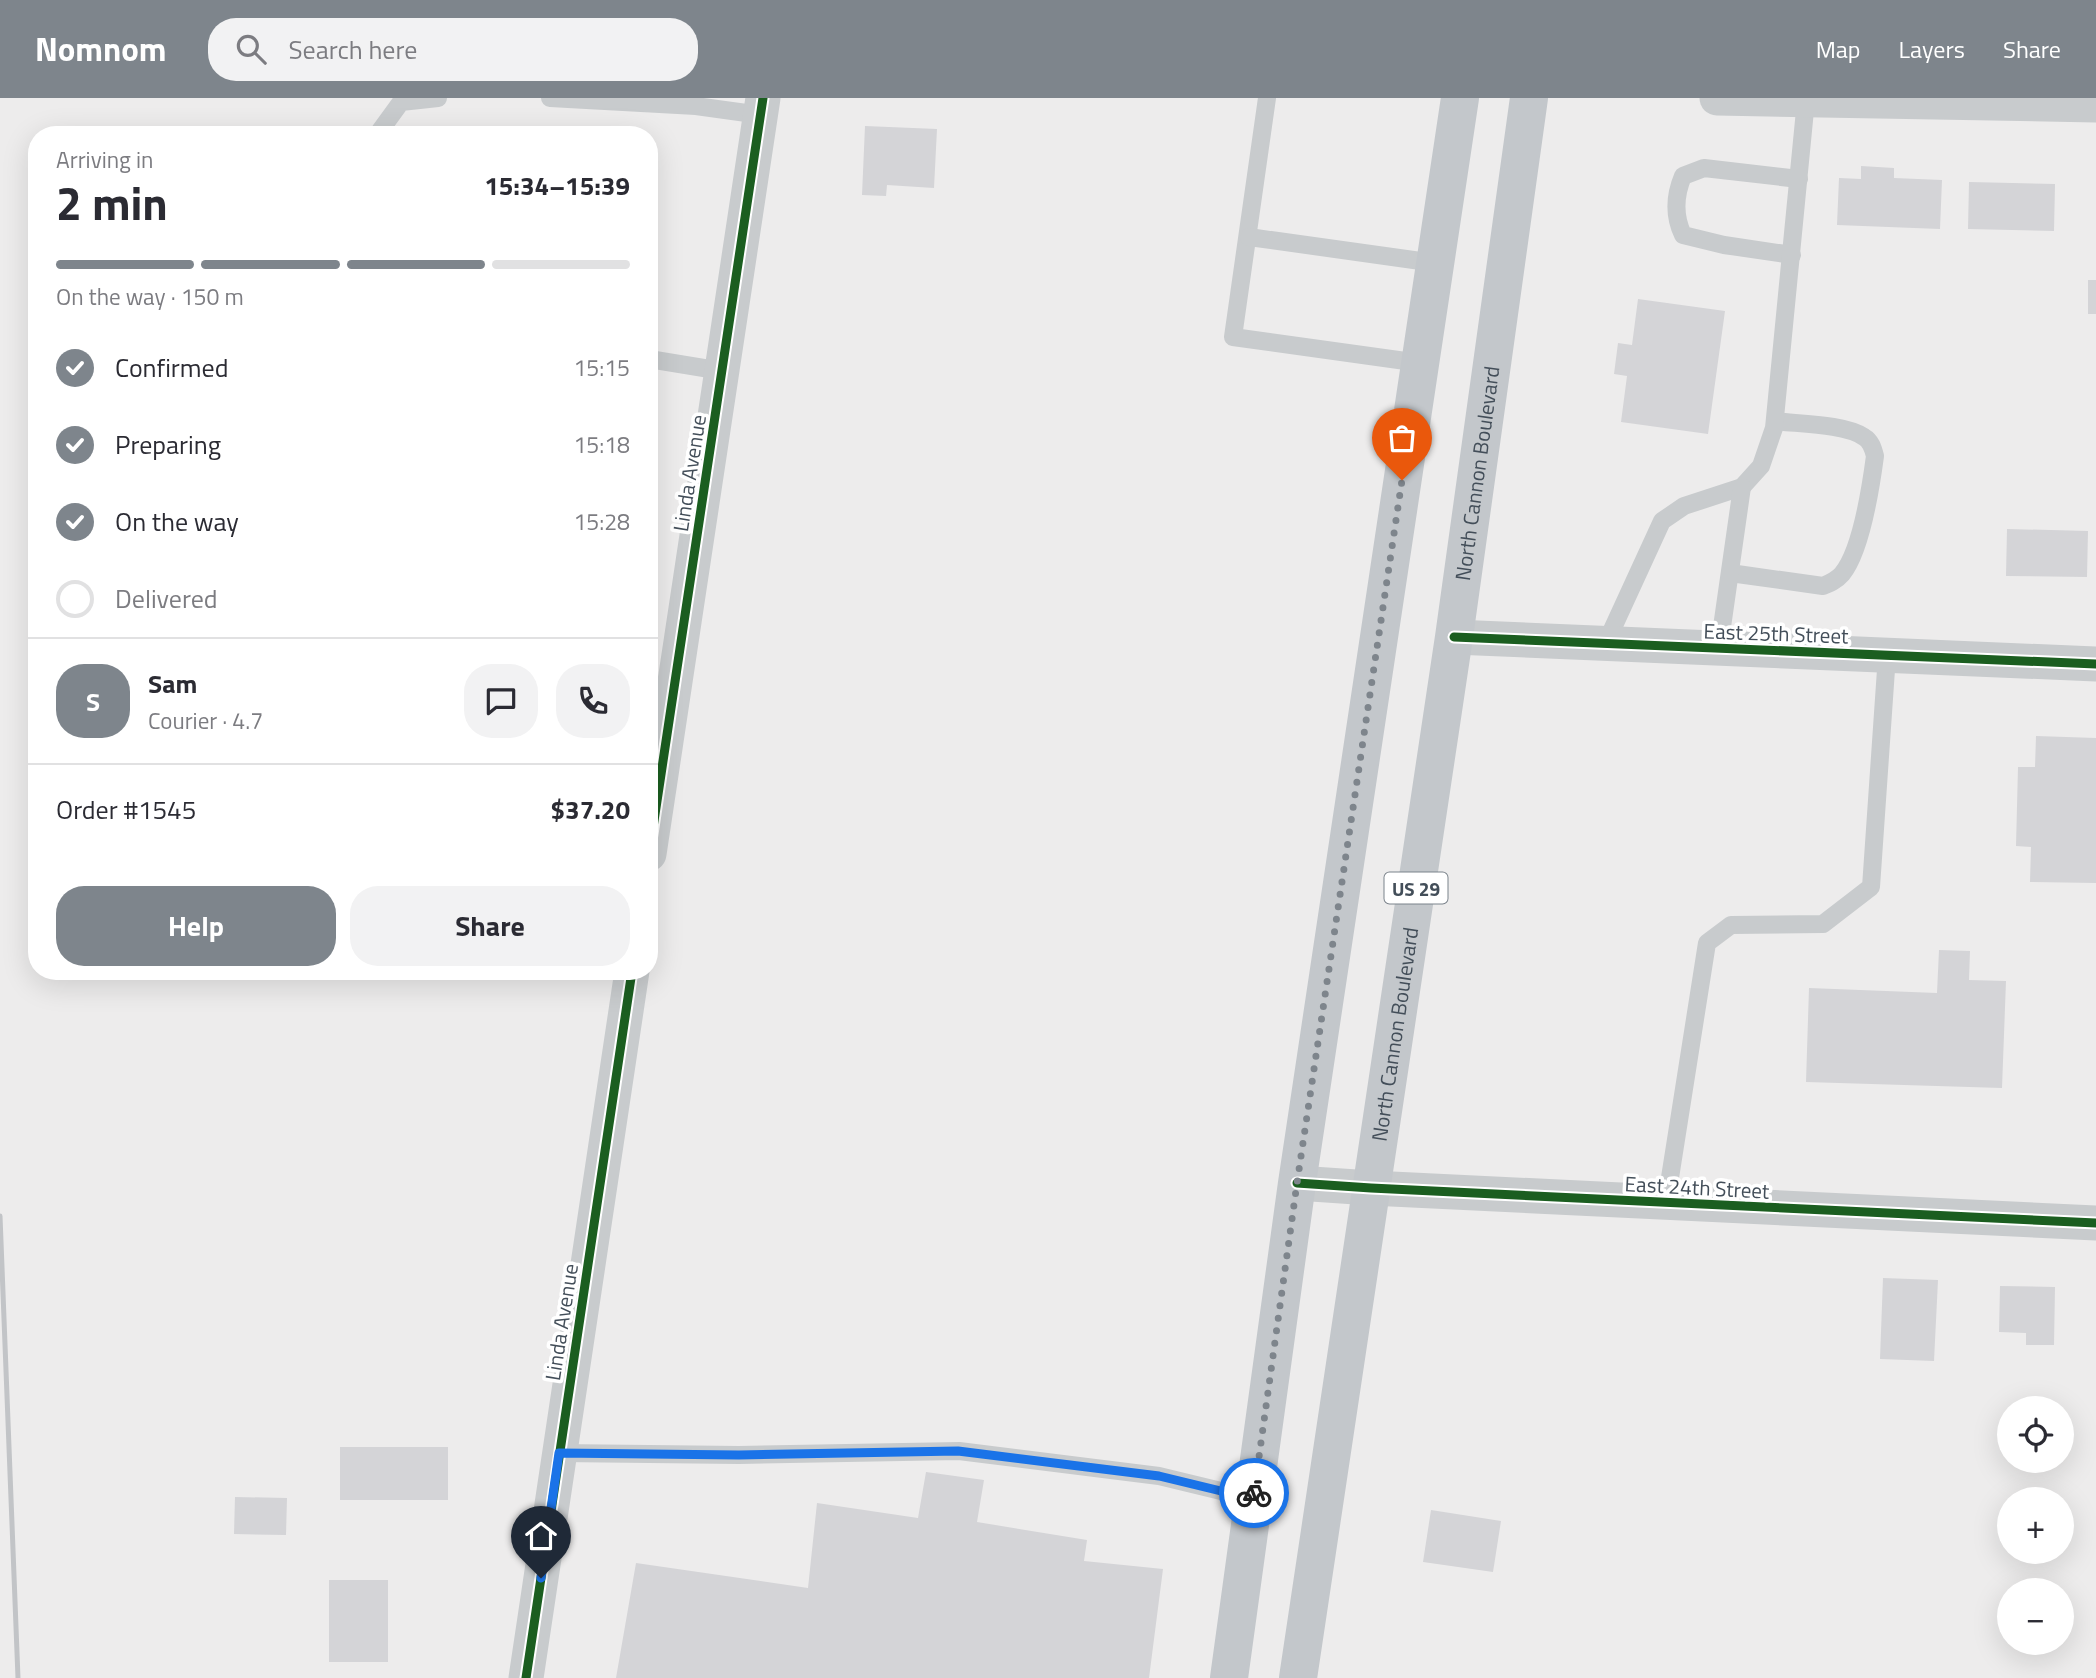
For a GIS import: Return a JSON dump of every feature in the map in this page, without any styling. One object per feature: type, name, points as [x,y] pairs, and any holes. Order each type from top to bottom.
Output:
[{"type":"main road","points":[[1229,1678],[1297,1183],[1460,98]]},
{"type":"main road","name":"North Cannon Boulevard","points":[[1298,1678],[1454,637],[1529,98]]},
{"type":"street","points":[[1717,98],[2096,105]]},
{"type":"street","name":"Linda Avenue","points":[[658,794],[762,106]]},
{"type":"street","name":"East 25th Street","points":[[1454,637],[2096,664]]},
{"type":"street","name":"Linda Avenue","points":[[526,1678],[631,980]]},
{"type":"street","name":"East 24th Street","points":[[1297,1183],[2096,1223]]},
{"type":"lane","points":[[384,126],[401,102],[438,98]]},
{"type":"lane","points":[[550,98],[696,106],[762,106]]},
{"type":"lane","points":[[1267,98],[1233,337],[1420,363]]},
{"type":"lane","points":[[1606,643],[1662,521],[1684,506],[1742,487],[1761,466],[1775,421],[1806,100]]},
{"type":"lane","points":[[1792,255],[1724,245],[1683,235],[1677,221],[1678,188],[1683,176],[1704,168],[1799,179]]},
{"type":"lane","points":[[1249,237],[1435,262]]},
{"type":"lane","points":[[658,360],[722,371]]},
{"type":"lane","points":[[1730,573],[1824,586],[1843,574],[1857,545],[1875,456],[1871,444],[1863,436],[1835,427],[1775,421]]},
{"type":"lane","points":[[1719,648],[1742,487]]},
{"type":"lane","points":[[1666,1203],[1707,943],[1731,925],[1823,924],[1871,887],[1886,655]]},
{"type":"lane","points":[[559,1453],[739,1455],[958,1451],[1159,1476],[1254,1499]]},
{"type":"building","points":[[865,126],[937,129],[934,188],[887,185],[886,196],[862,195]]},
{"type":"building","points":[[1861,166],[1894,168],[1894,178],[1942,180],[1940,229],[1837,225],[1839,178],[1861,179]]},
{"type":"building","points":[[1969,182],[2055,184],[2054,231],[1968,229]]},
{"type":"building","points":[[2088,280],[2096,280],[2096,314],[2088,314]]},
{"type":"building","points":[[1638,299],[1725,311],[1708,434],[1621,422],[1627,376],[1614,374],[1618,343],[1632,345]]},
{"type":"building","points":[[2007,529],[2088,531],[2087,577],[2006,576]]},
{"type":"building","points":[[2036,736],[2096,738],[2096,883],[2030,882],[2031,847],[2016,846],[2018,767],[2035,767]]},
{"type":"building","points":[[1939,950],[1970,951],[1969,980],[2006,981],[2002,1088],[1806,1082],[1809,988],[1937,993]]},
{"type":"building","points":[[1883,1278],[1938,1280],[1934,1361],[1880,1359]]},
{"type":"building","points":[[2000,1286],[2055,1287],[2054,1345],[2026,1345],[2026,1333],[1999,1332]]},
{"type":"building","points":[[340,1447],[448,1447],[448,1500],[340,1500]]},
{"type":"building","points":[[926,1472],[984,1480],[977,1522],[1087,1540],[1084,1561],[1163,1569],[1149,1678],[616,1678],[636,1563],[808,1588],[817,1503],[918,1518]]},
{"type":"building","points":[[235,1497],[287,1498],[286,1535],[234,1534]]},
{"type":"building","points":[[1431,1510],[1501,1521],[1493,1572],[1423,1562]]},
{"type":"building","points":[[329,1580],[388,1580],[388,1662],[329,1662]]},
{"type":"railway","points":[[0,1216],[18,1678]]},
{"type":"cycle path","points":[[658,794],[763,98]]},
{"type":"cycle path","points":[[1454,637],[2096,664]]},
{"type":"cycle path","points":[[526,1678],[631,980]]},
{"type":"cycle path","points":[[1297,1183],[2096,1223]]},
{"type":"way so far","points":[[1254,1493],[1297,1183],[1402,480]]},
{"type":"route","points":[[541,1578],[559,1453],[739,1455],[958,1451],[1159,1476],[1254,1499],[1254,1493]]}]
